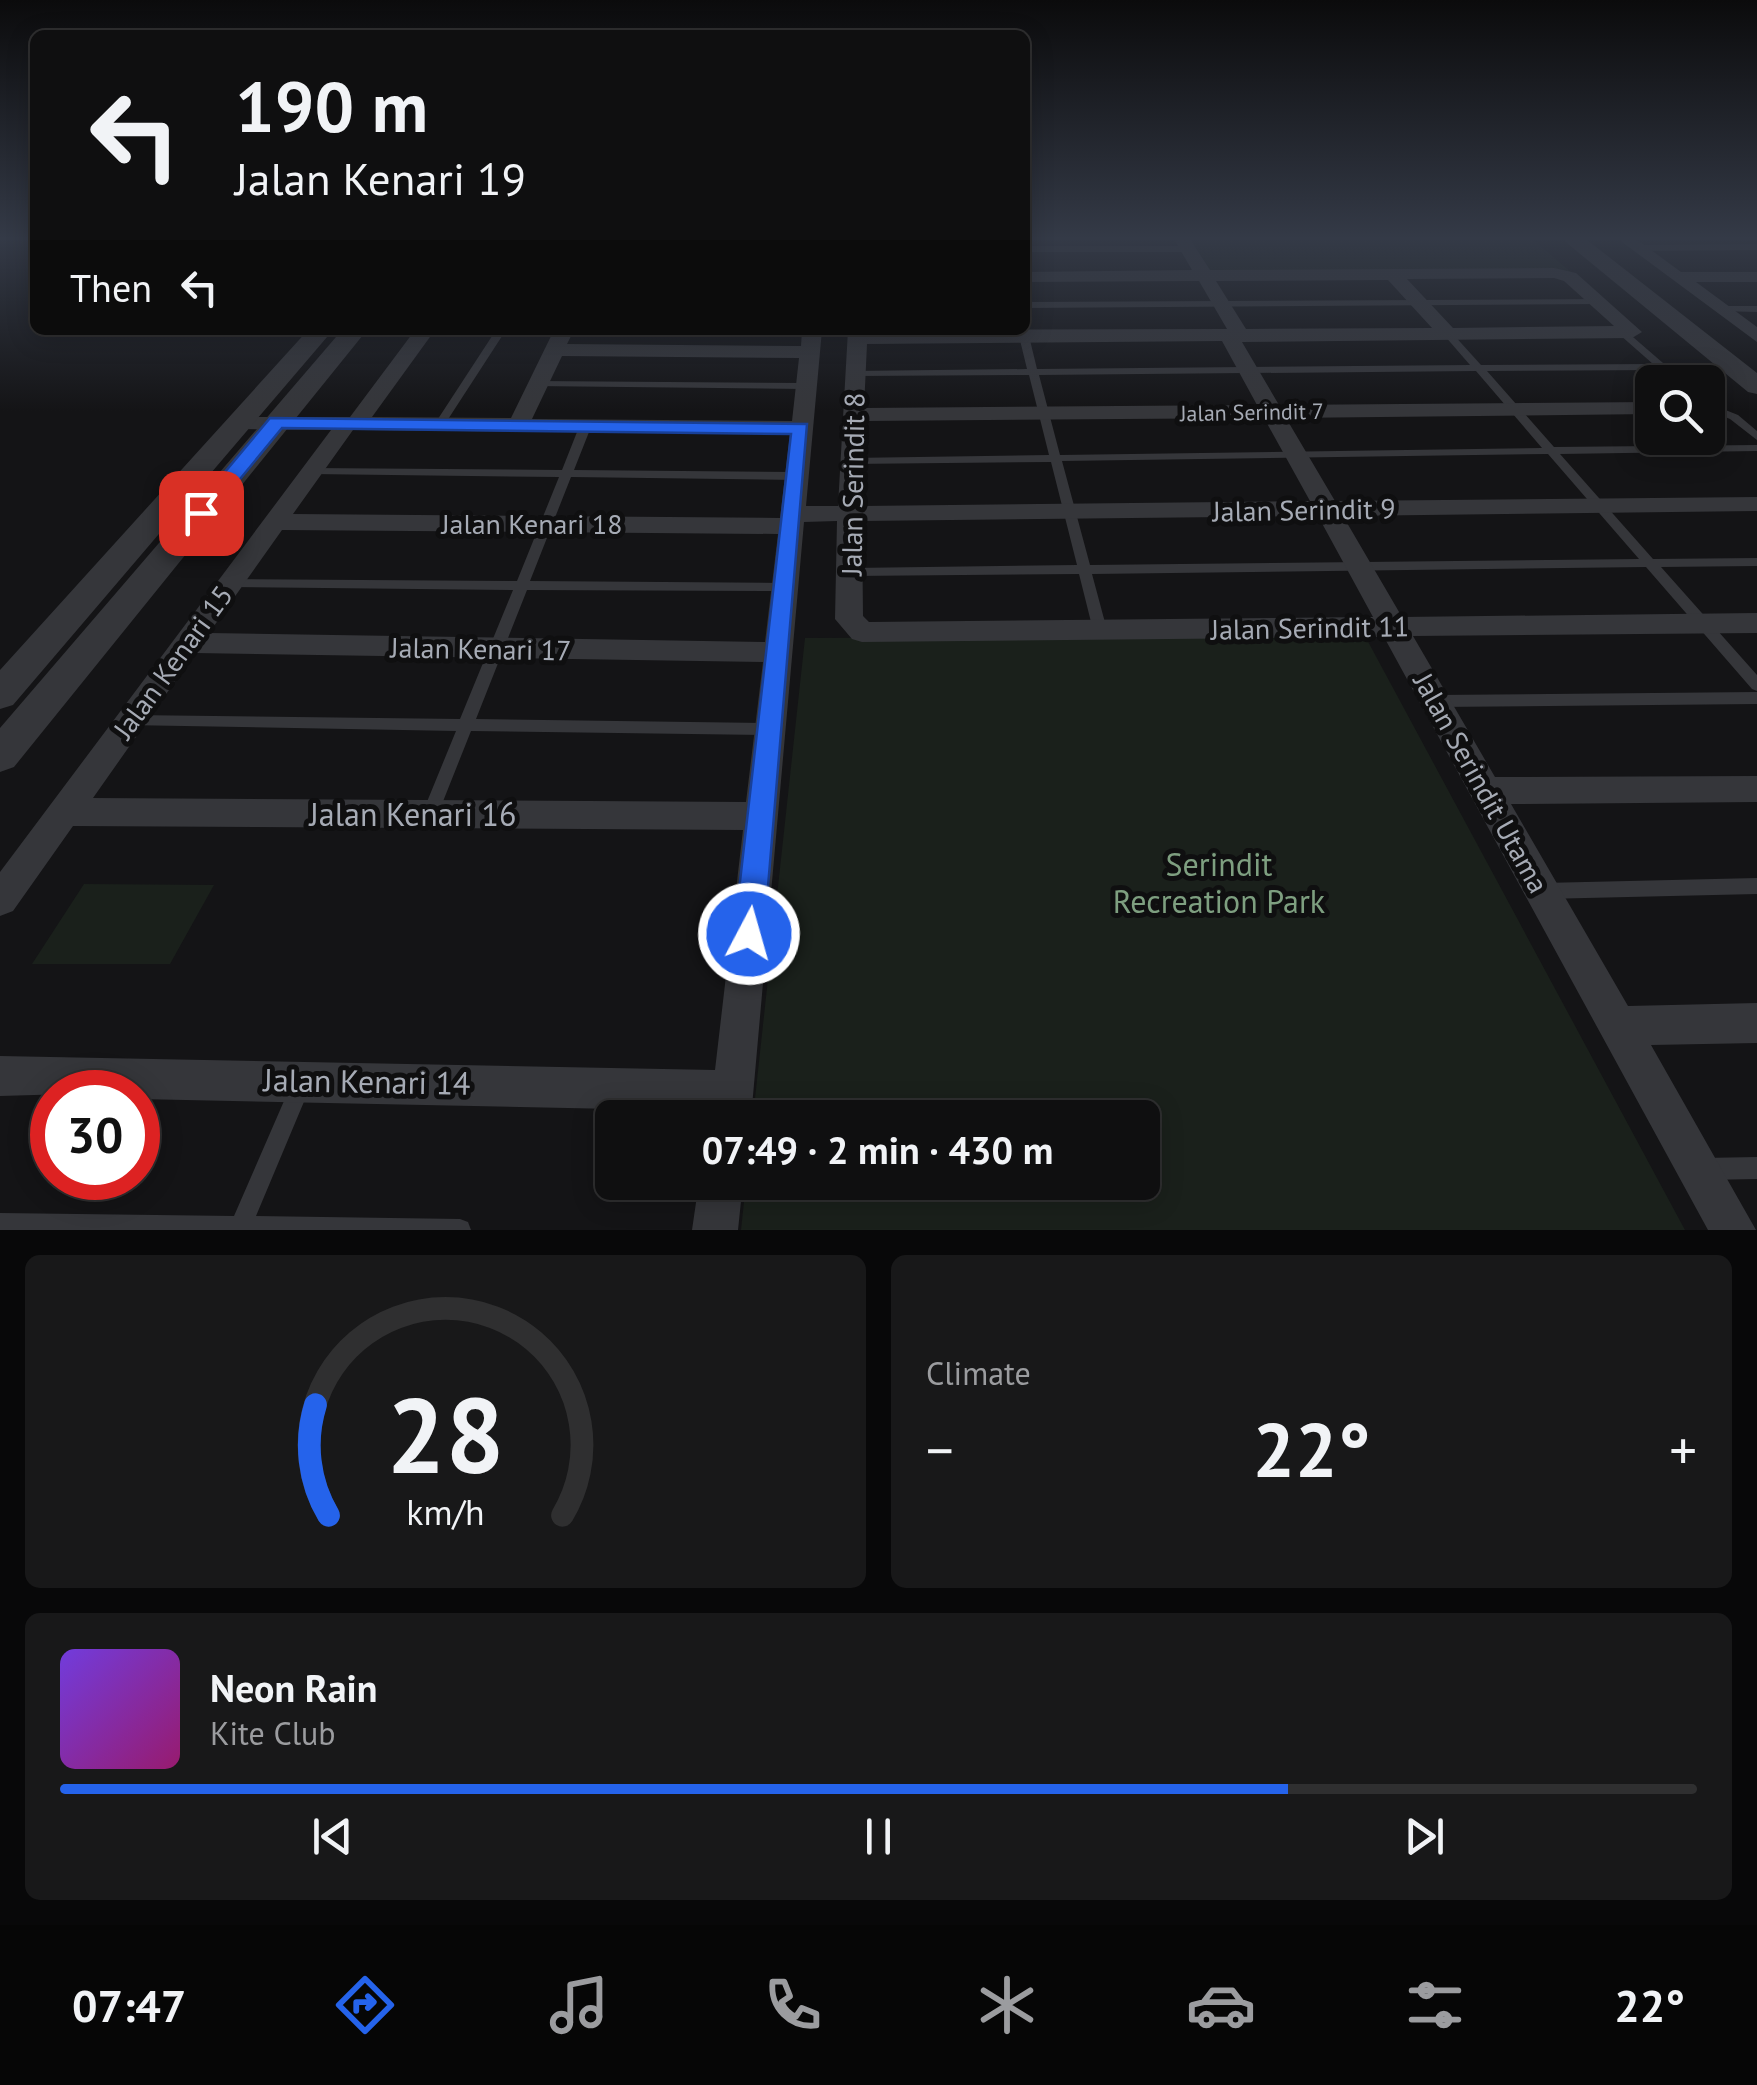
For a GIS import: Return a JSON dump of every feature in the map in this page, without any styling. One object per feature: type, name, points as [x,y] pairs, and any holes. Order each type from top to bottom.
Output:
[{"type":"street","name":"Jalan Serindit Utama","points":[[1215,296],[1231,325],[1248,370],[1734,1230]]},
{"type":"street","points":[[1412,296],[1449,334]]},
{"type":"street","points":[[1030,333],[1231,325],[1449,334],[1632,330],[1592,296]]},
{"type":"street","points":[[1646,296],[1757,386]]},
{"type":"street","points":[[1672,296],[1757,362]]},
{"type":"street","points":[[1705,296],[1757,336]]},
{"type":"street","points":[[0,695],[317,335]]},
{"type":"street","points":[[0,756],[350,335]]},
{"type":"street","name":"Jalan Kenari 15","points":[[0,900],[272,522],[421,335]]},
{"type":"street","name":"Jalan Serindit 8","points":[[858,335],[850,461],[849,620],[862,632]]},
{"type":"street","points":[[518,426],[559,340],[810,341],[732,1100]]},
{"type":"street","name":"Jalan Serindit 7","points":[[852,415],[1635,408]]},
{"type":"street","points":[[240,422],[800,428]]},
{"type":"street","name":"Jalan Serindit 9","points":[[852,514],[1757,504]]},
{"type":"street","name":"Jalan Kenari 18","points":[[272,522],[792,520],[852,514]]},
{"type":"street","name":"Jalan Serindit 11","points":[[862,632],[1757,623]]},
{"type":"street","name":"Jalan Kenari 17","points":[[185,643],[777,652]]},
{"type":"street","points":[[1486,792],[1757,789]]},
{"type":"street","name":"Jalan Kenari 16","points":[[66,812],[762,816]]},
{"type":"street","points":[[1618,1026],[1757,1023]]},
{"type":"street","name":"Jalan Kenari 14","points":[[0,1076],[303,1080],[660,1100]]},
{"type":"street","points":[[715,1230],[719,1200]]},
{"type":"lane","points":[[1030,305],[1231,325],[1418,303],[1598,301]]},
{"type":"lane","points":[[1722,309],[1757,309]]},
{"type":"lane","points":[[1623,333],[1659,365]]},
{"type":"lane","points":[[1449,334],[1757,686]]},
{"type":"lane","points":[[439,425],[498,335]]},
{"type":"lane","points":[[1024,335],[1100,630]]},
{"type":"lane","points":[[856,373],[1635,368]]},
{"type":"lane","points":[[537,384],[804,386]]},
{"type":"lane","points":[[1725,414],[1757,437]]},
{"type":"lane","points":[[430,815],[585,428]]},
{"type":"lane","points":[[850,461],[1757,448]]},
{"type":"lane","points":[[312,471],[796,476]]},
{"type":"lane","points":[[852,572],[1757,562]]},
{"type":"lane","points":[[229,584],[785,588]]},
{"type":"lane","points":[[1435,701],[1757,698]]},
{"type":"lane","points":[[130,721],[770,729]]},
{"type":"lane","points":[[1542,891],[1757,886]]},
{"type":"lane","points":[[240,1228],[303,1080]]},
{"type":"lane","points":[[1699,1169],[1757,1168]]},
{"type":"lane","points":[[0,1224],[460,1230]]},
{"type":"green space","name":"Serindit Recreation Park","points":[[1365,636],[1685,1230],[741,1230],[744,1200],[1160,1200],[1160,1100],[755,1100],[805,638]]},
{"type":"green space","points":[[84,884],[214,885],[170,964],[32,964]]},
{"type":"route","points":[[201,513],[276,422],[800,428],[749,934]]}]
